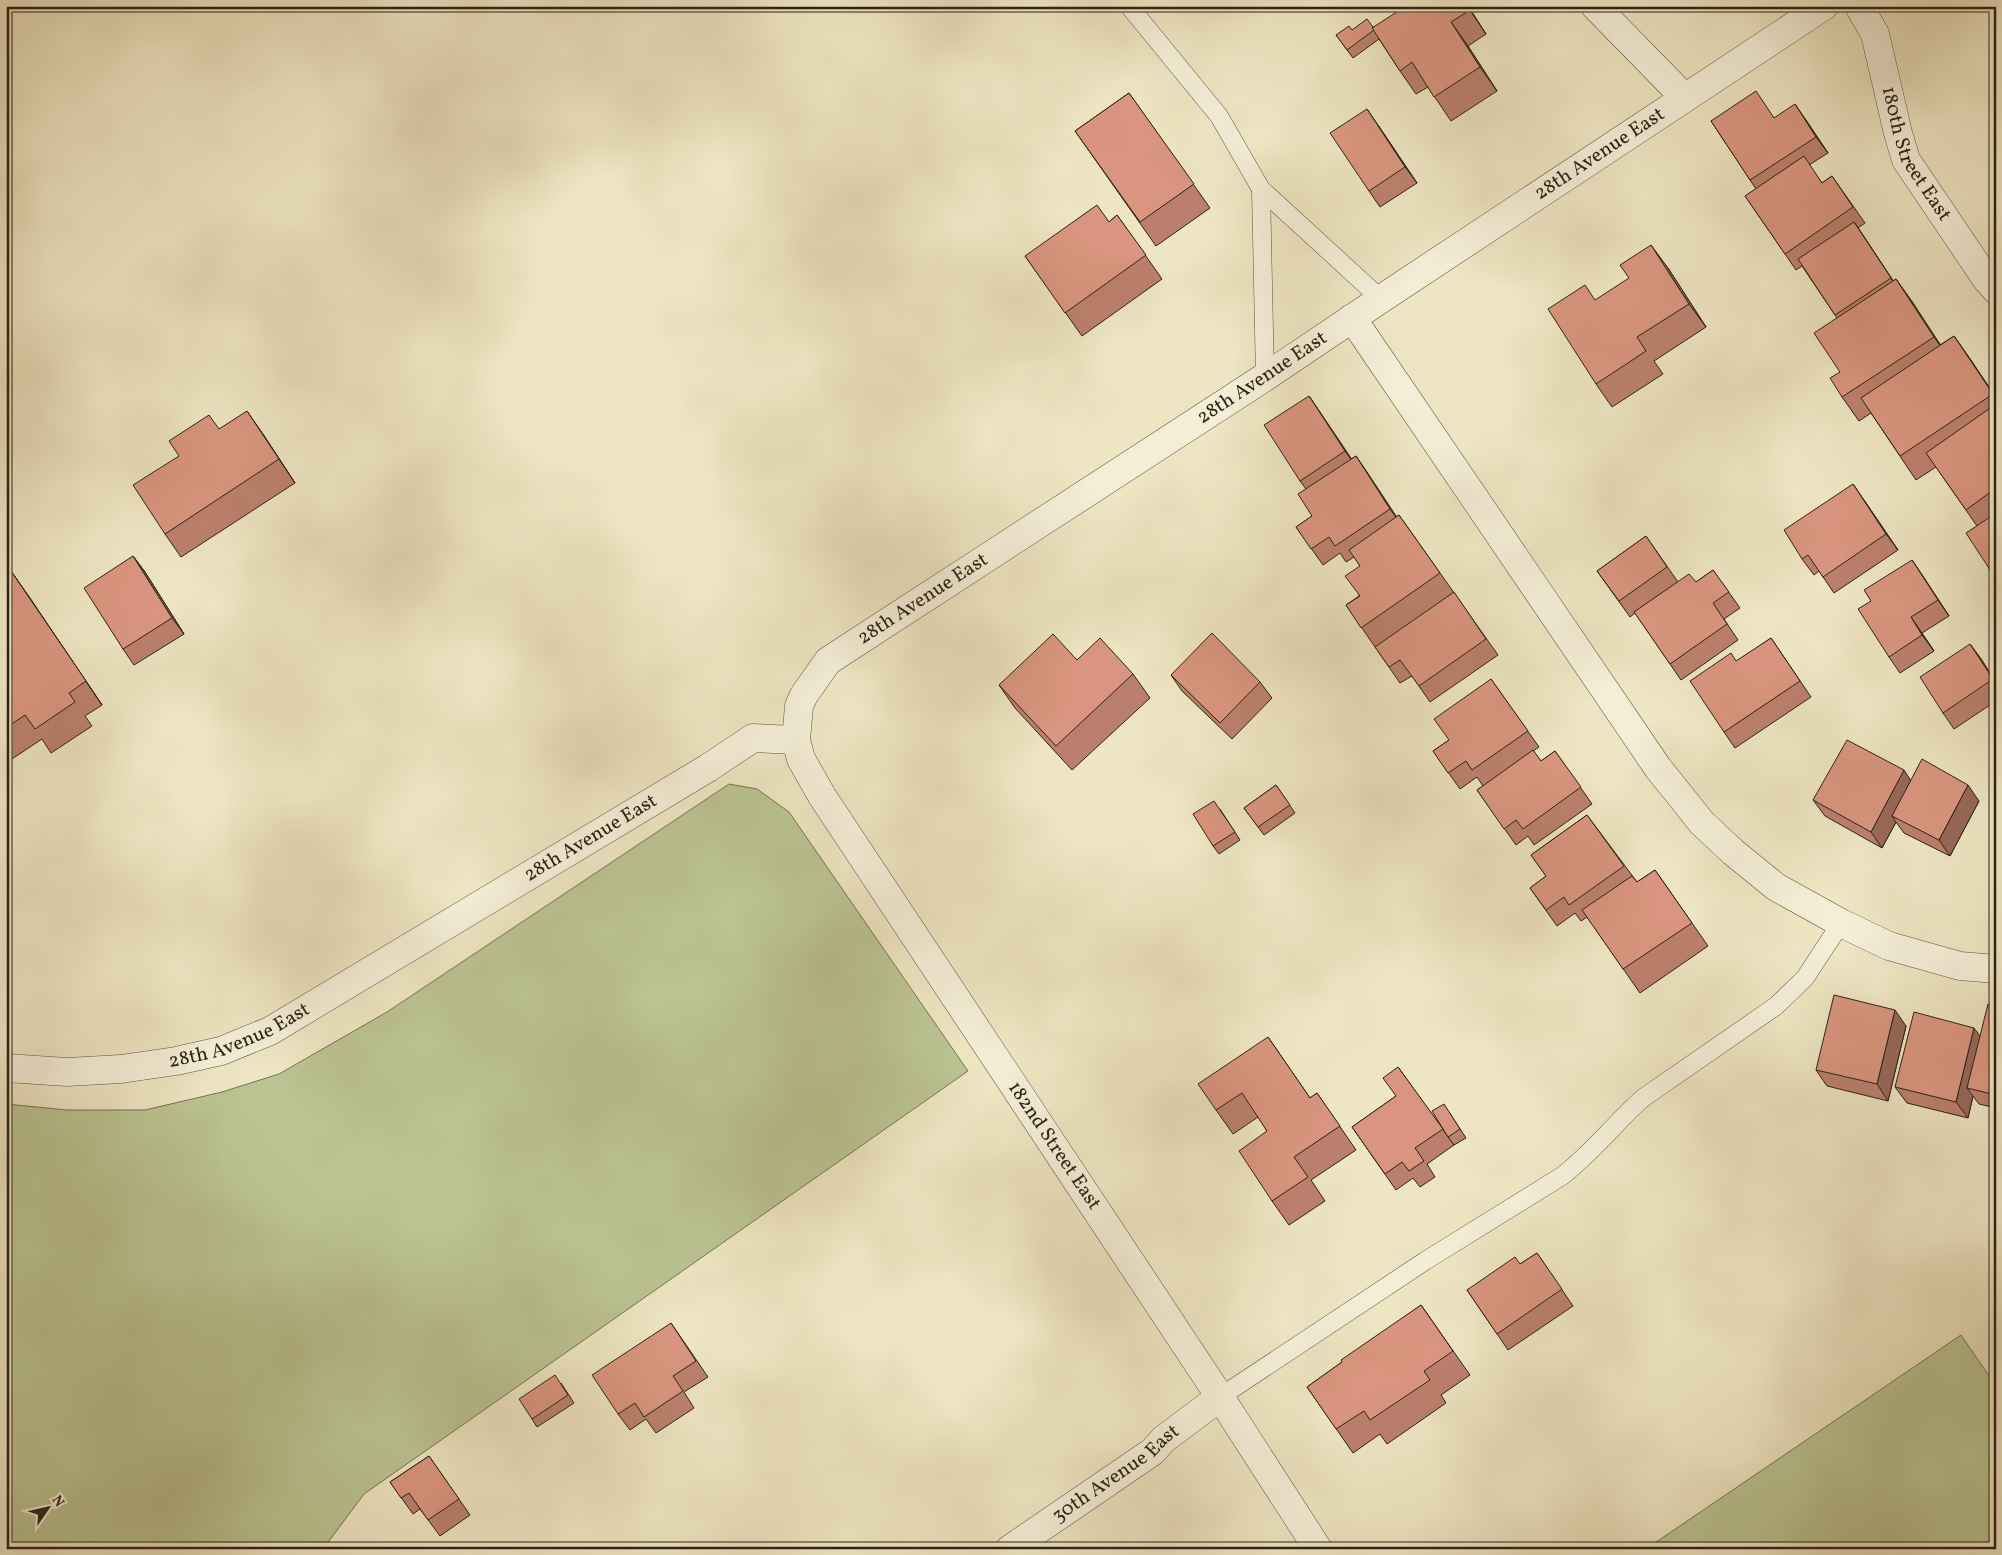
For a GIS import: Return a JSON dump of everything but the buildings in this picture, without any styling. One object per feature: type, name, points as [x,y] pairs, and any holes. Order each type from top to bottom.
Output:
[{"type":"street","points":[[1594,6],[1685,98]]},
{"type":"street","name":"28th Avenue East","points":[[6,1068],[67,1072],[121,1070],[221,1051],[270,1031],[708,768],[753,738],[796,740],[799,706],[804,695],[828,661],[1265,378],[1380,299],[1824,6]]},
{"type":"street","name":"180th Street East","points":[[1859,6],[1874,34],[1906,160],[1987,280],[1996,290]]},
{"type":"street","points":[[1352,318],[1567,638],[1685,804],[1733,852],[1776,887],[1841,923],[1889,946],[1960,966],[1996,969]]},
{"type":"street","name":"182nd Street East","points":[[796,740],[800,759],[822,796],[1220,1397],[1318,1549]]},
{"type":"street","name":"30th Avenue East","points":[[1010,1549],[1152,1452],[1164,1439],[1220,1397]]},
{"type":"lane","points":[[1129,6],[1219,116],[1261,188],[1380,299]]},
{"type":"lane","points":[[1261,188],[1265,378]]},
{"type":"lane","points":[[1220,1397],[1417,1266],[1568,1172],[1643,1098],[1776,1006],[1793,991],[1805,978],[1841,923]]},
{"type":"green space","points":[[729,784],[757,789],[789,812],[968,1071],[364,1494],[323,1549],[6,1549],[6,1104],[67,1110],[145,1110],[222,1092],[279,1074],[387,1012]]},
{"type":"green space","points":[[1961,1335],[1996,1386],[1996,1549],[1646,1549]]}]
